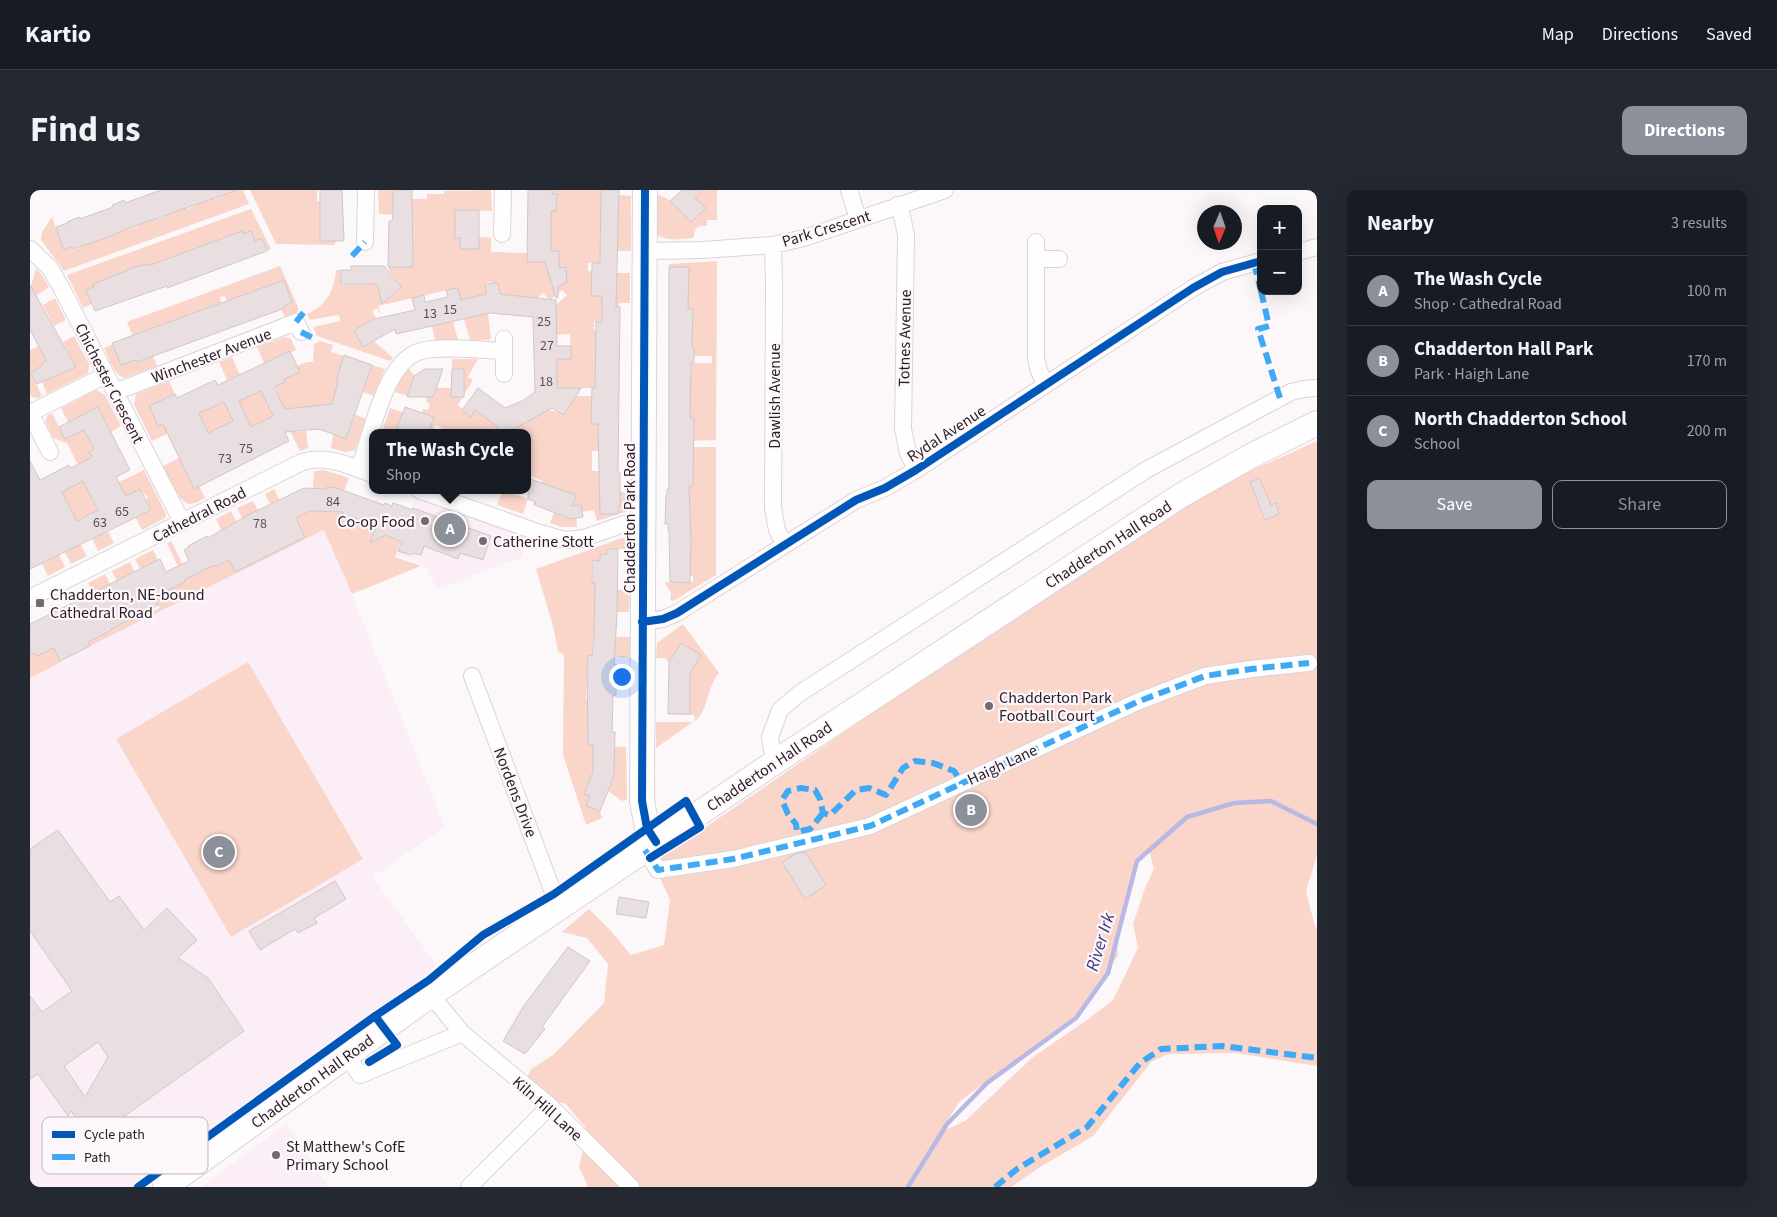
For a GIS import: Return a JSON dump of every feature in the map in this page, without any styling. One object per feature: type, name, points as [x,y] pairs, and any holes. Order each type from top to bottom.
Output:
[{"type":"main road","name":"Chadderton Park Road","points":[[644,190],[642,801],[650,846]]},
{"type":"main road","name":"Chadderton Hall Road","points":[[208,1156],[431,995],[778,760],[1180,496],[1249,457],[1317,423]]},
{"type":"main road","name":"Chadderton Hall Road","points":[[165,1187],[183,1174]]},
{"type":"street","points":[[365,242],[366,190]]},
{"type":"street","points":[[502,190],[502,234]]},
{"type":"street","points":[[849,190],[858,219]]},
{"type":"street","name":"Park Crescent","points":[[645,251],[703,250],[773,244],[804,238],[945,190]]},
{"type":"street","name":"Totnes Avenue","points":[[897,205],[902,216],[906,235],[903,429],[908,453],[916,470]]},
{"type":"street","name":"Dawlish Avenue","points":[[773,244],[773,508],[777,530],[785,545]]},
{"type":"street","points":[[1302,251],[1317,247]]},
{"type":"street","name":"Chichester Crescent","points":[[30,249],[42,259],[55,277],[182,522]]},
{"type":"street","points":[[1046,384],[1038,368],[1036,357],[1036,250],[1059,259]]},
{"type":"street","name":"Rydal Avenue","points":[[642,622],[663,619],[676,613],[856,500],[885,488],[916,470],[1193,288],[1222,272],[1257,262]]},
{"type":"street","name":"Winchester Avenue","points":[[115,392],[296,322],[301,332]]},
{"type":"street","points":[[376,429],[386,387],[399,366],[407,358],[419,352],[432,349],[503,345],[504,374]]},
{"type":"street","points":[[50,452],[30,413],[106,375]]},
{"type":"street","points":[[778,760],[772,750],[770,737],[780,710],[800,693],[1146,470],[1291,392],[1317,388]]},
{"type":"street","name":"Cathedral Road","points":[[30,598],[308,460],[324,458],[366,472]]},
{"type":"street","points":[[366,472],[369,459]]},
{"type":"street","points":[[430,494],[565,540],[584,538],[624,524],[643,523]]},
{"type":"street","name":"Haigh Lane","points":[[650,846],[658,870],[732,859],[862,828],[1099,718],[1205,676],[1309,663]]},
{"type":"street","name":"Nordens Drive","points":[[472,676],[559,908]]},
{"type":"street","name":"Kiln Hill Lane","points":[[431,995],[462,1033],[550,1106],[631,1187]]},
{"type":"street","points":[[346,1056],[360,1074],[462,1033]]},
{"type":"street","points":[[469,1187],[550,1106]]},
{"type":"shaded area","points":[[230,190],[243,190],[249,204],[64,271],[41,240],[42,232],[52,217],[64,250],[72,247],[73,250],[81,247],[80,244],[102,240],[129,227],[130,229],[138,226],[137,224],[157,216],[158,219],[166,216],[166,213],[185,206],[187,209],[195,206],[194,203],[214,196],[215,199],[223,196],[222,193]]},
{"type":"shaded area","points":[[250,190],[322,190],[317,191],[317,201],[320,201],[320,241],[335,241],[335,245],[276,244]]},
{"type":"shaded area","points":[[378,190],[393,190],[393,201],[427,199],[427,194],[444,194],[444,191],[491,190],[492,211],[455,210],[455,238],[460,238],[460,249],[478,249],[479,237],[491,238],[491,252],[527,253],[528,262],[558,262],[551,251],[551,211],[556,210],[557,194],[552,194],[552,190],[601,190],[601,219],[618,219],[619,195],[631,196],[631,251],[618,251],[618,228],[601,228],[600,258],[616,263],[588,263],[588,271],[591,271],[591,296],[615,296],[616,273],[630,273],[630,303],[619,303],[618,307],[602,322],[594,322],[594,330],[602,331],[595,387],[620,388],[571,388],[571,396],[593,396],[591,424],[602,424],[598,430],[598,451],[592,451],[592,471],[599,471],[600,514],[618,514],[620,492],[629,493],[628,511],[597,521],[594,510],[582,512],[581,505],[575,506],[577,527],[563,527],[550,523],[554,512],[543,484],[535,505],[533,505],[542,481],[531,476],[531,429],[513,429],[513,414],[515,413],[522,425],[528,422],[526,419],[545,411],[549,410],[564,415],[567,410],[550,390],[557,382],[557,375],[554,375],[553,357],[571,358],[570,334],[553,335],[555,306],[567,295],[562,290],[550,300],[543,293],[537,298],[500,294],[498,283],[491,282],[485,283],[486,295],[461,300],[457,288],[378,306],[382,317],[377,308],[372,311],[376,318],[354,330],[363,347],[374,341],[393,358],[390,361],[317,336],[313,327],[340,321],[339,315],[310,320],[307,314],[320,306],[328,296],[336,270],[341,270],[341,285],[376,284],[376,286],[385,286],[397,291],[401,287],[388,269],[413,239],[413,216],[379,214]]},
{"type":"shaded area","points":[[693,190],[717,190],[717,220],[707,220],[707,226],[696,228],[693,238],[669,239],[656,234],[657,195],[667,198],[691,222],[705,208],[695,198],[698,195]]},
{"type":"shaded area","points":[[251,209],[271,249],[267,251],[262,239],[255,241],[251,231],[243,234],[242,231],[234,234],[235,237],[221,242],[220,239],[211,242],[211,246],[198,250],[197,247],[188,251],[189,254],[175,259],[174,256],[165,259],[165,262],[148,266],[147,264],[103,283],[101,281],[93,284],[94,287],[86,290],[92,304],[83,308],[67,275]]},
{"type":"shaded area","points":[[717,261],[716,440],[687,441],[687,424],[694,424],[694,418],[687,418],[671,402],[690,402],[691,363],[712,363],[712,356],[694,356],[694,349],[692,348],[693,320],[669,320],[668,317],[693,317],[693,309],[688,309],[689,267],[669,267],[669,264]]},
{"type":"shaded area","points":[[280,266],[298,307],[298,312],[285,317],[281,309],[292,302],[284,280],[272,284],[274,288],[266,287],[227,301],[225,296],[220,297],[221,303],[138,333],[134,339],[127,322]]},
{"type":"shaded area","points":[[36,268],[49,287],[30,300],[30,289]]},
{"type":"shaded area","points":[[55,298],[66,320],[54,326],[43,305]]},
{"type":"shaded area","points":[[488,313],[491,338],[489,340],[470,340],[464,319]]},
{"type":"shaded area","points":[[453,321],[458,340],[435,340],[432,326]]},
{"type":"shaded area","points":[[74,336],[89,364],[88,373],[47,394],[37,369],[31,373],[42,396],[34,398],[30,394],[30,350],[39,346],[55,377],[76,367],[63,342]]},
{"type":"shaded area","points":[[285,337],[291,339],[296,350],[264,363],[257,347]]},
{"type":"shaded area","points":[[320,341],[333,345],[331,352],[350,358],[338,372],[336,381],[342,383],[354,414],[367,419],[355,450],[346,452],[331,448],[333,434],[346,439],[354,417],[326,408],[319,429],[313,430],[311,407],[290,409],[293,432],[306,431],[308,448],[300,451],[284,419],[251,427],[246,417],[235,421],[209,456],[184,468],[194,489],[199,486],[205,498],[190,504],[186,503],[178,494],[163,466],[191,452],[182,434],[180,435],[177,429],[152,441],[134,405],[136,394],[169,381],[175,394],[149,406],[158,426],[166,423],[194,436],[207,430],[199,413],[224,402],[237,402],[262,390],[279,398],[274,384],[285,382],[284,379],[300,372],[297,366],[313,362],[314,344]]},
{"type":"shaded area","points":[[113,344],[121,365],[136,360],[138,362],[152,354],[157,366],[124,378],[120,376],[114,369],[104,348]]},
{"type":"shaded area","points":[[232,357],[240,375],[227,380],[219,362]]},
{"type":"shaded area","points":[[452,359],[478,359],[468,377],[473,380],[458,405],[469,416],[475,410],[486,418],[497,412],[498,429],[441,429],[441,427],[435,425],[433,429],[383,429],[390,408],[432,422],[433,416],[422,413],[423,409],[428,410],[430,404],[426,402],[429,390],[412,384],[407,396],[395,392],[401,378],[409,369],[418,379],[428,385],[451,388],[464,369],[452,369]]},
{"type":"shaded area","points":[[372,365],[385,369],[374,396],[363,392]]},
{"type":"shaded area","points":[[96,390],[105,395],[121,426],[111,432],[98,407],[70,422],[75,432],[83,428],[94,449],[91,497],[114,543],[98,551],[92,538],[107,532],[96,511],[76,521],[66,551],[80,544],[87,556],[71,564],[48,518],[34,543],[44,563],[59,555],[65,567],[48,576],[30,539],[30,509],[43,494],[85,479],[67,443],[53,438],[45,421],[48,415],[52,413],[65,439],[71,436],[66,424],[68,422],[61,408]]},
{"type":"shaded area","points":[[1317,441],[1317,855],[1306,891],[1317,930],[1317,1066],[1235,1053],[1168,1054],[1151,1062],[1093,1136],[1040,1167],[1011,1187],[588,1187],[579,1167],[587,1134],[585,1127],[565,1103],[535,1102],[521,1091],[531,1069],[553,1055],[604,1003],[608,964],[587,938],[562,932],[589,909],[631,955],[664,945],[670,900],[653,863],[1180,503]],"holes":[[[1149,850],[1154,869],[1145,888],[1133,924],[1138,948],[1113,1000],[1033,1057],[965,1121],[939,1133],[960,1101],[1076,1018],[1118,956],[1117,940],[1137,861]]]},
{"type":"shaded area","points":[[693,447],[716,447],[716,575],[673,601],[670,600],[671,593],[664,582],[689,583],[693,581],[693,576],[690,576],[690,571],[670,531],[668,531],[680,530],[690,524],[690,510],[688,510],[683,486],[693,486],[693,469],[688,468],[688,466],[693,466]]},
{"type":"shaded area","points":[[144,470],[166,514],[165,518],[142,530],[135,516],[151,510],[146,500],[148,498],[140,489],[126,497],[119,482]]},
{"type":"shaded area","points":[[324,470],[349,478],[344,491],[350,493],[341,518],[351,521],[352,517],[372,524],[376,511],[381,512],[374,534],[375,537],[385,527],[401,541],[395,557],[421,566],[352,594],[324,530],[90,646],[84,633],[101,624],[106,633],[112,630],[88,583],[105,574],[134,617],[112,571],[130,562],[154,611],[160,608],[135,559],[153,550],[158,560],[164,592],[185,582],[167,543],[171,541],[189,577],[225,551],[235,572],[241,569],[236,559],[235,522],[221,530],[216,519],[231,511],[257,562],[262,558],[237,508],[253,501],[279,551],[284,547],[278,500],[270,504],[265,494],[274,489],[300,540],[305,537],[296,518],[310,511],[335,512],[327,487],[326,489],[313,488],[314,471]]},
{"type":"shaded area","points":[[501,494],[514,494],[528,499],[523,514],[497,505]]},
{"type":"shaded area","points":[[416,497],[526,536],[522,557],[437,589],[425,565],[397,554]]},
{"type":"shaded area","points":[[325,530],[445,827],[373,877],[436,965],[418,982],[208,1133],[208,1117],[42,1117],[42,1174],[150,1174],[132,1187],[30,1187],[30,678],[90,646]]},
{"type":"shaded area","points":[[622,538],[630,541],[629,549],[607,549],[607,554],[600,561],[591,561],[592,583],[599,583],[611,590],[630,590],[629,612],[617,612],[617,595],[595,595],[594,613],[599,635],[593,635],[592,656],[588,656],[586,700],[613,701],[588,708],[588,745],[626,747],[627,799],[622,801],[608,791],[615,775],[602,770],[603,768],[614,767],[615,751],[593,750],[593,767],[595,767],[585,793],[590,796],[587,806],[600,811],[602,818],[586,825],[563,755],[564,655],[558,651],[553,626],[536,569]]},
{"type":"shaded area","points":[[683,624],[719,673],[712,685],[703,712],[695,721],[694,715],[682,715],[688,714],[684,701],[690,701],[690,683],[669,682],[669,680],[683,680],[701,655],[681,643],[669,662],[665,658],[656,658],[657,643]]},
{"type":"shaded area","points":[[615,637],[630,637],[630,657],[612,657]]},
{"type":"shaded area","points":[[30,642],[37,656],[52,648],[50,644],[61,662],[30,678],[30,655],[32,654]]},
{"type":"shaded area","points":[[248,662],[363,859],[231,937],[116,739]]},
{"type":"shaded area","points":[[656,722],[693,722],[656,748]]},
{"type":"shaded area","name":"St Matthew's CofE Primary School","points":[[287,1123],[329,1187],[201,1187]]},
{"type":"building","points":[[161,190],[235,191],[129,228],[106,238],[73,249],[72,247],[64,250],[56,227],[74,219],[80,217],[80,219],[113,207],[112,205],[124,200],[125,203]]},
{"type":"building","points":[[342,190],[344,241],[320,241],[320,191]]},
{"type":"building","points":[[393,190],[412,190],[413,267],[388,267],[389,221],[392,221],[393,216]]},
{"type":"building","points":[[528,190],[552,190],[552,194],[557,194],[556,211],[551,211],[551,251],[559,251],[559,268],[566,267],[567,282],[558,287],[558,297],[556,298],[545,262],[527,262]]},
{"type":"building","points":[[601,190],[619,190],[616,307],[620,307],[618,472],[620,472],[620,507],[618,507],[618,514],[600,514],[598,424],[591,424],[592,388],[595,388],[596,322],[602,322],[602,296],[591,296],[592,263],[600,263]]},
{"type":"building","points":[[682,190],[703,190],[695,198],[706,208],[691,222],[670,201]]},
{"type":"building","points":[[455,210],[479,210],[479,249],[460,249],[460,238],[455,238]]},
{"type":"building","points":[[242,231],[243,234],[251,231],[255,241],[262,238],[267,251],[167,288],[167,286],[95,311],[86,290],[94,287],[93,284],[135,267],[147,264],[148,266]]},
{"type":"building","points":[[351,266],[384,266],[401,287],[382,304],[376,284],[341,284],[341,270],[351,270]]},
{"type":"building","points":[[669,267],[689,267],[688,309],[693,309],[692,348],[694,348],[694,363],[691,363],[690,418],[694,418],[693,486],[689,486],[690,583],[670,582],[669,530],[668,524],[665,524],[666,495],[667,489],[669,489]]},
{"type":"building","points":[[284,280],[292,303],[284,306],[285,308],[137,362],[136,360],[121,365],[112,343]]},
{"type":"building","points":[[498,283],[500,294],[556,300],[557,346],[571,346],[571,359],[557,359],[557,388],[581,388],[564,415],[552,408],[514,429],[498,429],[497,426],[475,410],[471,417],[462,410],[478,388],[505,408],[522,401],[535,392],[533,317],[490,313],[396,334],[395,329],[363,347],[354,330],[374,319],[415,310],[412,298],[424,295],[425,302],[448,297],[446,290],[458,288],[461,300],[486,294],[485,284]]},
{"type":"building","points":[[30,285],[76,367],[37,384],[31,373],[46,360],[30,330]]},
{"type":"building","points":[[290,351],[300,372],[284,379],[285,382],[274,387],[285,409],[332,404],[338,382],[336,381],[344,355],[372,365],[346,439],[319,429],[285,432],[289,441],[194,489],[163,424],[158,426],[149,406],[175,394],[177,398],[215,380],[218,385]],"holes":[[[261,391],[273,416],[251,427],[239,401]],[[224,402],[233,421],[208,433],[199,413]]]},
{"type":"building","points":[[425,369],[443,369],[433,397],[407,397],[414,376]]},
{"type":"building","points":[[452,369],[464,369],[464,397],[451,397]]},
{"type":"building","points":[[98,407],[130,470],[116,477],[126,496],[140,489],[151,510],[30,569],[30,461],[40,480],[69,465],[71,468],[92,457],[89,452],[94,449],[84,430],[65,439],[59,427]],"holes":[[[83,481],[98,510],[77,521],[62,492]]]},
{"type":"building","points":[[405,407],[434,417],[430,429],[397,429]]},
{"type":"building","points":[[1259,478],[1271,505],[1276,503],[1279,514],[1265,520],[1250,482]]},
{"type":"building","points":[[531,479],[576,495],[572,506],[581,505],[583,517],[571,519],[535,505],[536,502],[528,499],[528,494],[531,494]]},
{"type":"building","points":[[327,487],[336,488],[384,505],[385,503],[392,506],[393,503],[413,510],[413,508],[491,536],[483,560],[460,553],[458,559],[424,546],[421,555],[413,553],[411,555],[398,551],[402,542],[385,535],[370,543],[377,526],[352,517],[351,522],[341,518],[343,512],[309,511],[296,518],[305,537],[235,572],[229,560],[215,567],[214,565],[184,580],[185,582],[154,597],[158,605],[88,642],[90,646],[60,661],[54,648],[37,656],[35,653],[30,655],[30,624],[160,559],[166,572],[189,561],[184,550],[188,546],[207,536],[208,538],[248,515],[304,488],[326,489]]},
{"type":"building","points":[[607,549],[618,549],[614,664],[616,664],[616,695],[613,695],[612,732],[615,732],[614,776],[600,811],[586,806],[590,796],[584,794],[593,772],[593,745],[588,745],[587,663],[588,655],[592,656],[594,635],[595,583],[592,583],[592,560],[600,561],[600,554],[607,554]]},
{"type":"building","points":[[681,643],[701,655],[690,673],[690,714],[668,714],[669,662]]},
{"type":"building","points":[[58,830],[110,902],[119,896],[144,930],[167,908],[197,940],[178,958],[208,978],[244,1031],[123,1117],[75,1117],[71,1111],[68,1116],[38,1074],[30,1079],[30,996],[42,1012],[72,991],[30,931],[30,849]],"holes":[[[98,1042],[108,1057],[85,1097],[64,1066]]]},
{"type":"building","points":[[805,852],[826,885],[805,899],[782,862],[795,854]]},
{"type":"building","points":[[335,881],[346,899],[314,918],[317,923],[298,933],[295,929],[260,950],[249,931]]},
{"type":"building","points":[[619,897],[649,902],[646,918],[616,914]]},
{"type":"building","points":[[568,947],[590,961],[542,1027],[545,1029],[525,1054],[503,1041],[523,1007]]},
{"type":"waterway","name":"River Irk","points":[[908,1187],[947,1124],[987,1083],[1076,1018],[1108,973],[1137,861],[1187,817],[1234,803],[1271,801],[1317,824]]},
{"type":"marked path","points":[[352,256],[365,242]]},
{"type":"marked path","points":[[1254,263],[1257,275]]},
{"type":"marked path","points":[[1262,295],[1269,326],[1258,329],[1280,398]]},
{"type":"marked path","points":[[296,322],[304,312]]},
{"type":"marked path","points":[[301,332],[317,340]]},
{"type":"marked path","points":[[645,850],[658,870],[733,859],[870,826],[1137,702],[1205,676],[1309,663]]},
{"type":"marked path","points":[[823,813],[810,829],[797,832],[796,824],[788,814],[782,800],[788,791],[801,788],[815,790],[820,799],[823,813],[830,815],[856,790],[869,788],[886,795],[903,768],[915,761],[933,763],[954,771],[962,783]]},
{"type":"marked path","points":[[995,1187],[1017,1169],[1087,1127],[1140,1063],[1161,1049],[1222,1046],[1317,1058]]},
{"type":"cycle path","points":[[645,190],[642,801],[647,828],[656,842]]},
{"type":"cycle path","points":[[642,622],[663,619],[677,613],[856,500],[885,488],[916,470],[1193,288],[1222,272],[1257,262]]},
{"type":"cycle path","points":[[208,1136],[375,1016],[429,980],[483,935],[554,894],[686,801],[700,827],[650,858]]},
{"type":"cycle path","points":[[369,1062],[397,1045],[375,1016]]},
{"type":"cycle path","points":[[138,1187],[156,1174]]},
{"type":"place","name":"Co-op Food","points":[[425,521]]},
{"type":"place","name":"The Wash Cycle","points":[[450,529]]},
{"type":"place","name":"Catherine Stott","points":[[483,541]]},
{"type":"place","name":"Chadderton, NE-bound Cathedral Road","points":[[40,603]]},
{"type":"place","name":"Chadderton Park Football Court","points":[[989,706]]},
{"type":"place","name":"Chadderton Hall Park","points":[[971,810]]},
{"type":"place","name":"North Chadderton School","points":[[219,852]]},
{"type":"place","name":"St Matthew's CofE Primary School","points":[[276,1155]]}]
